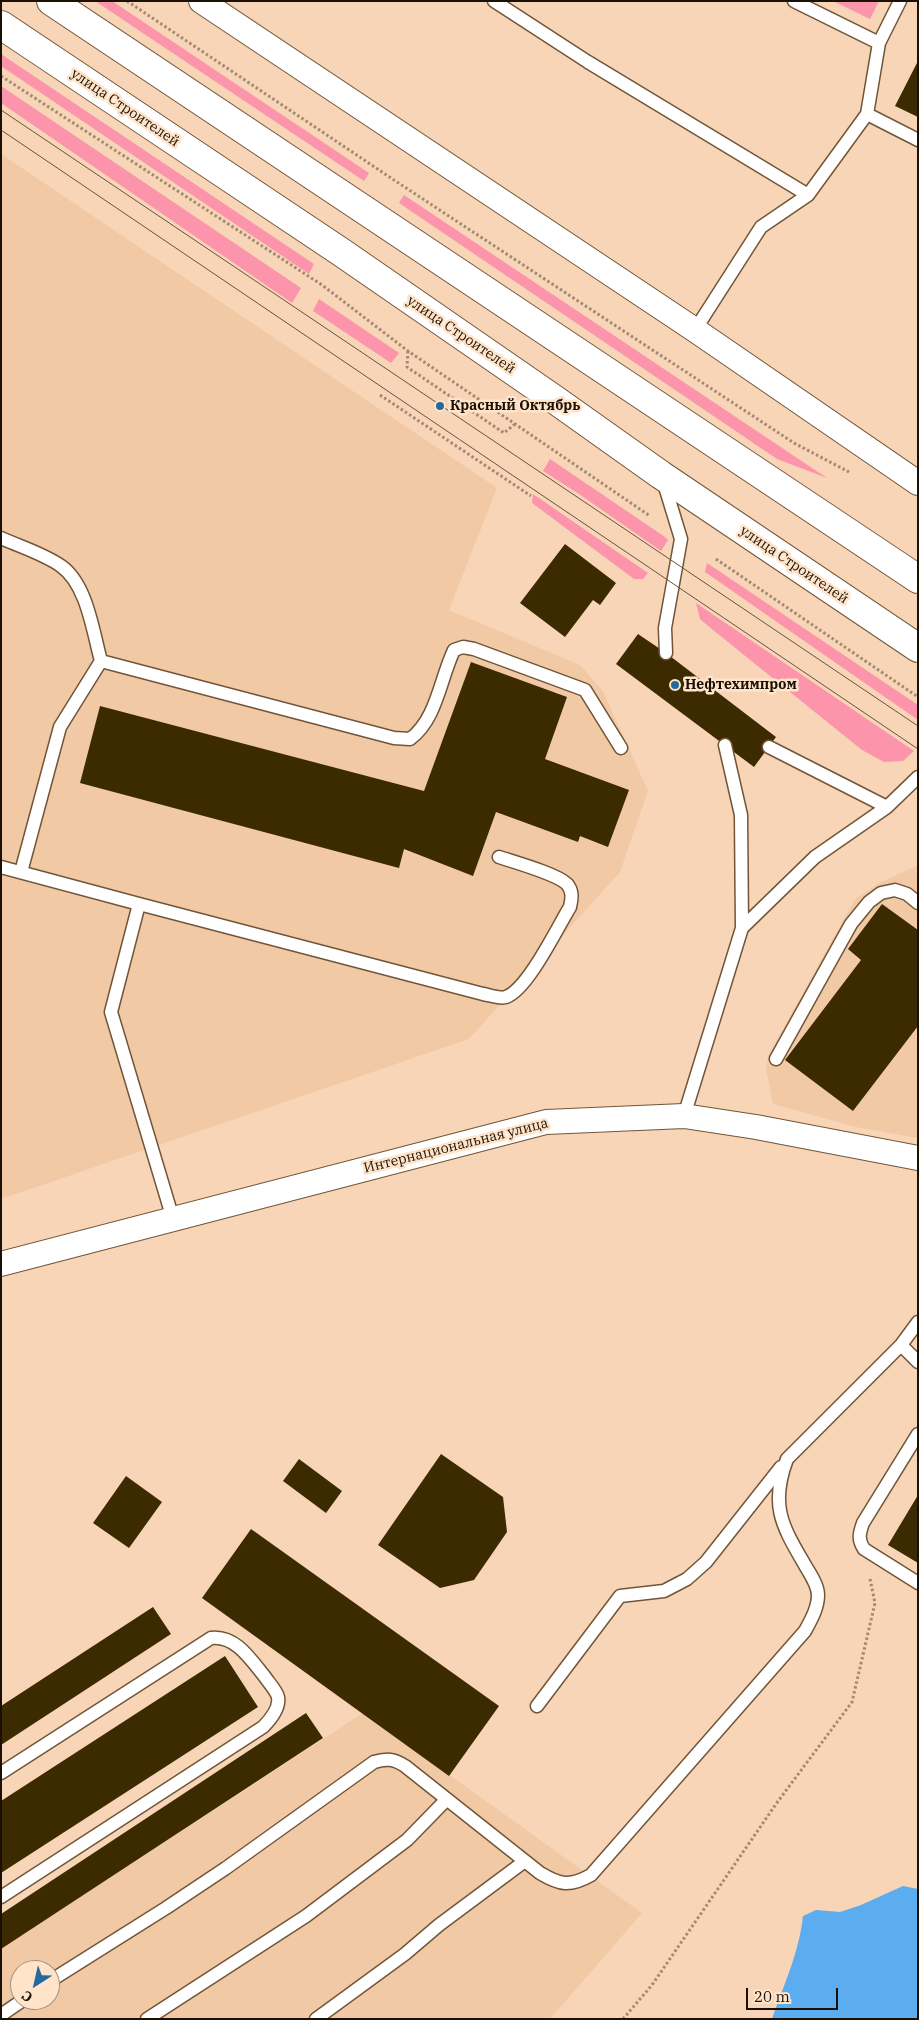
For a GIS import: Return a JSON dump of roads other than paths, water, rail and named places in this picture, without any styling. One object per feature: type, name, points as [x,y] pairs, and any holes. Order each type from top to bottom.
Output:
[{"type":"main road","points":[[51,1],[918,579]]},
{"type":"main road","name":"улица Строителей","points":[[1,25],[341,252],[554,398],[661,475],[918,648]]},
{"type":"street","points":[[201,1],[695,330],[918,483]]},
{"type":"street","name":"Интернациональная улица","points":[[1,1264],[546,1122],[684,1116],[756,1127],[918,1158]]},
{"type":"lane","points":[[494,1],[588,62],[808,195]]},
{"type":"lane","points":[[794,1],[879,43]]},
{"type":"lane","points":[[695,330],[761,227],[808,195],[867,114],[879,43],[900,1]]},
{"type":"lane","points":[[867,114],[918,140]]},
{"type":"lane","points":[[661,475],[681,539],[665,628],[666,653]]},
{"type":"lane","points":[[1,538],[62,566],[76,581],[84,597],[101,661],[60,727],[21,872]]},
{"type":"lane","points":[[101,661],[394,738],[410,739],[420,732],[427,720],[454,650],[463,647],[474,649],[585,690],[621,748]]},
{"type":"lane","points":[[684,1116],[742,928],[741,815],[725,745]]},
{"type":"lane","points":[[769,747],[887,807]]},
{"type":"lane","points":[[742,928],[815,857],[887,807],[918,777]]},
{"type":"lane","points":[[1,867],[483,994],[504,997],[520,988],[529,976],[570,907],[572,896],[567,884],[556,877],[499,857]]},
{"type":"lane","points":[[776,1059],[851,924],[869,902],[881,893],[895,890],[907,894],[918,903]]},
{"type":"lane","points":[[139,904],[111,1012],[173,1219]]},
{"type":"lane","points":[[537,1706],[620,1596],[664,1591],[687,1579],[706,1562],[787,1459],[901,1345],[918,1322]]},
{"type":"lane","points":[[901,1345],[918,1362]]},
{"type":"lane","points":[[918,1434],[863,1523],[859,1534],[860,1542],[864,1549],[918,1583]]},
{"type":"lane","points":[[60,1975],[226,1868],[374,1762],[385,1758],[396,1760],[552,1881],[565,1884],[578,1883],[591,1875],[805,1631],[816,1608],[818,1594],[815,1583],[784,1528],[780,1514],[779,1489],[781,1475],[787,1459]]},
{"type":"lane","points":[[1,1773],[211,1638],[219,1637],[240,1648],[274,1689],[278,1698],[274,1714],[262,1727],[1,1897]]},
{"type":"lane","points":[[147,2019],[314,1911],[407,1840],[447,1799]]},
{"type":"lane","points":[[324,2016],[525,1861]]},
{"type":"water","points":[[903,1886],[918,1889],[918,2019],[772,2019],[795,1956],[803,1916],[816,1910],[840,1912],[861,1905]]},
{"type":"tram line","points":[[1,110],[918,726]]},
{"type":"tram line","points":[[1,130],[918,749]]},
{"type":"place","name":"Красный Октябрь","points":[[440,406]]},
{"type":"place","name":"Нефтехимпром","points":[[675,685]]}]
